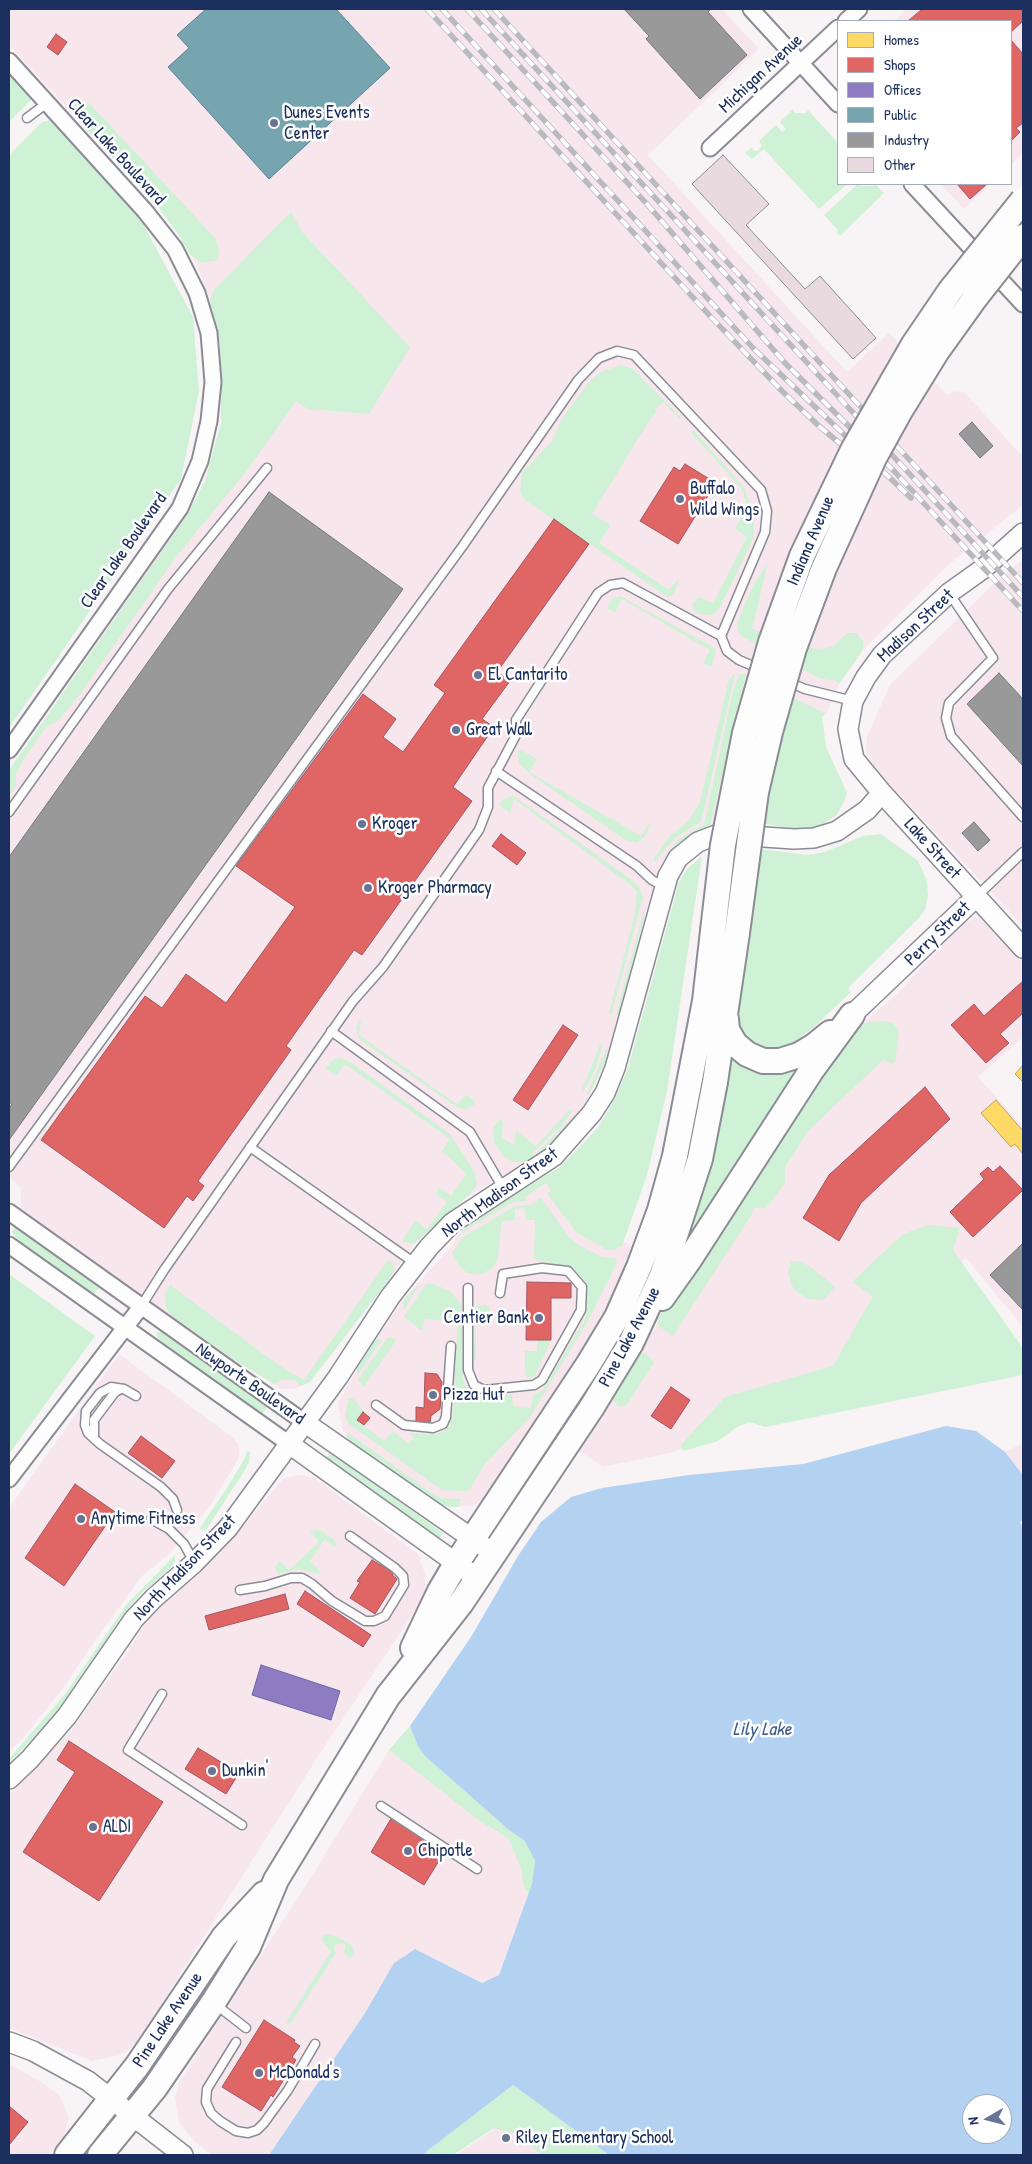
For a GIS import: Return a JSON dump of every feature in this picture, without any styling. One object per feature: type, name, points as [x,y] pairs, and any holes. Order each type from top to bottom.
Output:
[{"type":"main road","name":"Indiana Avenue","points":[[713,931],[724,845],[745,734],[771,642],[802,556],[853,450],[914,344],[950,291],[1023,200]]},
{"type":"main road","name":"Indiana Avenue","points":[[737,933],[756,792],[770,732],[794,648],[824,568],[874,458],[905,403],[953,328],[1023,237]]},
{"type":"main road","name":"Pine Lake Avenue","points":[[396,1686],[440,1591],[588,1365],[617,1316],[639,1267],[660,1210],[675,1156],[705,1001],[713,931]]},
{"type":"main road","name":"Pine Lake Avenue","points":[[100,2155],[154,2089],[213,2002],[248,1947],[271,1888],[396,1686],[460,1603],[592,1408],[630,1342],[662,1276],[700,1159],[716,1082],[737,933]]},
{"type":"main road","points":[[726,1019],[727,1030],[735,1044],[747,1054],[763,1061],[780,1061],[814,1046],[852,1015]]},
{"type":"main road","points":[[630,1342],[689,1260],[811,1070],[852,1015]]},
{"type":"main road","name":"Pine Lake Avenue","points":[[67,2155],[137,2066],[224,1937],[271,1888]]},
{"type":"street","points":[[751,9],[837,103]]},
{"type":"street","points":[[847,20],[860,9]]},
{"type":"street","name":"Michigan Avenue","points":[[710,148],[837,29]]},
{"type":"street","name":"Clear Lake Boulevard","points":[[9,61],[145,211],[175,249],[197,292],[208,333],[213,382],[209,420],[200,460],[180,508],[9,750]]},
{"type":"street","points":[[913,185],[1023,304]]},
{"type":"street","name":"Madison Street","points":[[882,793],[854,759],[848,729],[853,701],[866,677],[882,655],[948,594],[984,568],[1023,533]]},
{"type":"street","name":"North Madison Street","points":[[9,1779],[67,1716],[134,1619],[154,1598],[194,1564],[228,1528],[288,1443],[338,1377],[390,1297],[416,1264],[452,1224],[504,1188],[542,1166],[554,1156],[592,1113],[605,1093],[625,1039],[665,888],[673,865],[678,858],[708,837],[719,834],[794,839],[814,838],[837,831],[867,810],[882,793]]},
{"type":"street","name":"Lake Street","points":[[882,793],[1023,948]]},
{"type":"street","name":"Perry Street","points":[[852,1015],[976,898]]},
{"type":"street","name":"Newporte Boulevard","points":[[9,1212],[140,1308],[493,1553]]},
{"type":"street","name":"Newporte Boulevard","points":[[9,1245],[477,1578]]},
{"type":"street","points":[[9,1480],[140,1308]]},
{"type":"street","points":[[9,2042],[33,2051],[82,2077],[183,2155]]},
{"type":"lane","points":[[27,118],[47,103]]},
{"type":"lane","points":[[9,1167],[462,548],[578,380],[599,358],[617,351],[634,355],[761,490],[767,511],[766,532],[721,636]]},
{"type":"lane","points":[[9,812],[168,589],[267,468]]},
{"type":"lane","points":[[140,1308],[164,1270],[352,1001],[383,967],[479,830],[488,807],[488,788],[516,735],[516,720],[598,593],[610,585],[623,584],[721,636],[727,651],[739,660],[772,674]]},
{"type":"lane","points":[[948,594],[993,658],[949,704],[946,718],[951,736],[1023,817]]},
{"type":"lane","points":[[780,678],[805,689],[853,701]]},
{"type":"lane","points":[[496,771],[637,866],[652,880],[665,888]]},
{"type":"lane","name":"Perry Street","points":[[976,898],[1023,852]]},
{"type":"lane","points":[[331,1031],[470,1132],[504,1188]]},
{"type":"lane","points":[[250,1147],[416,1264]]},
{"type":"lane","points":[[468,1288],[468,1370],[474,1385],[484,1390],[534,1385],[542,1380],[581,1310],[582,1288],[568,1271],[542,1268],[503,1274],[500,1294]]},
{"type":"lane","points":[[376,1405],[404,1425],[432,1428],[443,1424],[446,1417],[451,1346]]},
{"type":"lane","points":[[136,1396],[121,1388],[111,1387],[100,1393],[86,1411],[85,1425],[94,1438],[161,1487],[173,1500],[177,1510]]},
{"type":"lane","points":[[94,1438],[94,1420],[115,1392],[121,1388]]},
{"type":"lane","points":[[151,1519],[169,1529],[184,1544],[194,1564]]},
{"type":"lane","points":[[240,1590],[265,1586],[291,1578],[302,1578],[332,1601],[365,1621],[374,1622],[385,1616],[400,1593],[404,1585],[403,1576],[395,1568],[350,1536]]},
{"type":"lane","points":[[162,1694],[128,1750],[242,1826]]},
{"type":"lane","points":[[380,1806],[477,1869]]},
{"type":"lane","points":[[213,2002],[246,2028]]},
{"type":"lane","points":[[236,2042],[207,2089],[206,2102],[211,2113],[220,2121],[236,2131],[248,2133],[257,2130],[264,2123],[288,2090],[316,2044]]},
{"type":"shaded area","points":[[9,9],[722,9],[759,49],[648,155],[847,372],[889,333],[947,395],[956,391],[965,393],[1023,457],[1023,505],[948,565],[863,650],[839,684],[826,714],[822,717],[826,747],[847,793],[836,816],[809,829],[788,828],[757,822],[710,825],[679,842],[661,863],[605,1062],[583,1109],[554,1141],[538,1155],[467,1197],[414,1244],[310,1382],[294,1389],[281,1389],[230,1357],[57,1236],[21,1208],[21,1188],[9,1177],[9,772],[239,436],[213,308],[196,262],[165,214],[9,45]]},
{"type":"shaded area","points":[[907,9],[1023,9],[1023,153],[1012,164],[1012,20],[894,20]]},
{"type":"shaded area","points":[[942,185],[989,185],[964,209]]},
{"type":"shaded area","points":[[1023,559],[1023,926],[876,769],[866,753],[867,737],[890,685],[991,586]]},
{"type":"shaded area","points":[[979,917],[1023,963],[1023,1037],[978,1077],[1023,1127],[1023,1327],[966,1258],[861,1339],[818,1381],[674,1452],[603,1467],[579,1451],[589,1430],[723,1222],[849,1035],[897,994],[961,924]]},
{"type":"shaded area","points":[[545,1178],[588,1221],[634,1248],[624,1273],[593,1333],[488,1495],[473,1506],[450,1507],[354,1446],[343,1431],[338,1403],[373,1342],[404,1299],[452,1246],[457,1236],[493,1208]]},
{"type":"shaded area","points":[[119,1354],[231,1436],[239,1445],[239,1458],[210,1506],[167,1556],[142,1576],[61,1691],[23,1738],[9,1751],[9,1508]]},
{"type":"shaded area","points":[[1023,1443],[1023,1475],[1005,1452]]},
{"type":"shaded area","points":[[298,1475],[313,1477],[418,1554],[425,1574],[425,1596],[317,1758],[139,2039],[130,2049],[120,2055],[92,2061],[9,2028],[9,1794],[69,1733],[126,1654],[151,1615],[219,1555],[283,1479]]},
{"type":"shaded area","points":[[410,1726],[418,1746],[509,1830],[532,1884],[499,1975],[483,1983],[415,1949],[394,1963],[365,2013],[269,2155],[212,2155],[195,2142],[179,2122],[175,2096],[180,2081],[310,1879],[389,1750]]},
{"type":"shaded area","points":[[9,2064],[43,2083],[60,2096],[69,2117],[64,2137],[49,2155],[9,2155]]},
{"type":"shaded area","name":"Riley Elementary School","points":[[507,2121],[554,2155],[456,2155]]},
{"type":"green space","points":[[9,72],[33,98],[9,122]]},
{"type":"green space","points":[[85,102],[90,104],[215,238],[219,256],[217,260],[202,263],[190,255],[179,235],[158,207],[73,113],[76,104]]},
{"type":"green space","points":[[793,109],[795,113],[806,113],[808,110],[837,142],[837,185],[846,185],[819,209],[764,149],[752,159],[745,153],[752,147],[754,151],[757,151],[762,146],[759,141],[776,125],[782,132],[786,129],[780,122]]},
{"type":"green space","points":[[50,120],[138,215],[193,317],[199,391],[181,479],[9,728],[9,155],[42,122]]},
{"type":"green space","points":[[857,185],[876,185],[884,193],[840,236],[837,233],[838,230],[824,215]]},
{"type":"green space","points":[[291,212],[302,232],[410,347],[369,414],[308,409],[296,401],[245,473],[179,553],[80,694],[58,721],[47,726],[23,760],[16,775],[16,786],[9,797],[9,770],[186,517],[205,481],[221,423],[220,341],[210,302],[213,291]]},
{"type":"green space","points":[[621,365],[633,369],[681,417],[679,418],[663,402],[655,409],[656,412],[592,514],[609,524],[609,528],[599,543],[669,590],[677,580],[679,581],[673,595],[668,597],[525,500],[520,491],[522,473],[551,442],[563,417],[590,381],[601,372]]},
{"type":"green space","points":[[693,430],[744,487],[753,513],[754,534],[749,548],[720,607],[713,615],[699,614],[694,611],[693,603],[699,597],[713,603],[747,537],[735,529],[744,512],[746,501],[741,488],[694,436],[691,431]]},
{"type":"green space","points":[[768,563],[752,629],[819,650],[834,646],[847,633],[857,633],[863,642],[863,650],[839,684],[835,680],[817,677],[740,635],[737,628],[738,620],[753,585]]},
{"type":"green space","points":[[620,596],[715,648],[716,651],[711,667],[703,663],[710,650],[622,599],[615,612],[607,609],[612,599]]},
{"type":"green space","points":[[735,674],[701,822],[676,837],[654,862],[654,858],[669,837],[689,820],[700,802],[729,679]]},
{"type":"green space","points":[[739,674],[746,674],[710,825],[679,842],[659,863],[679,839],[703,825],[705,821],[732,695]]},
{"type":"green space","points":[[792,697],[825,713],[822,717],[826,747],[847,793],[836,816],[816,827],[788,828],[757,822],[765,813],[779,746]]},
{"type":"green space","points":[[520,749],[537,759],[530,772],[536,776],[641,836],[649,824],[651,825],[644,838],[636,843],[624,839],[530,774],[519,763],[518,752]]},
{"type":"green space","points":[[514,796],[632,880],[639,887],[643,897],[611,1016],[609,1013],[634,918],[637,892],[632,886],[514,799],[510,813],[499,805],[503,799]]},
{"type":"green space","points":[[881,834],[918,861],[927,881],[928,896],[925,909],[919,918],[848,988],[851,992],[815,1026],[783,1051],[763,1052],[748,1044],[738,1031],[737,1020],[760,849],[807,855],[825,852],[863,836]]},
{"type":"green space","points":[[702,856],[667,1091],[647,1175],[622,1246],[613,1250],[607,1250],[576,1232],[547,1193],[551,1191],[546,1183],[525,1197],[527,1201],[513,1202],[459,1235],[493,1208],[560,1167],[598,1128],[615,1099],[628,1068],[679,882],[687,869]]},
{"type":"green space","points":[[644,909],[644,918],[619,1014],[616,1016]]},
{"type":"green space","points":[[361,1020],[359,1035],[454,1102],[458,1104],[467,1095],[475,1101],[475,1104],[466,1109],[458,1108],[359,1039],[356,1027]]},
{"type":"green space","points":[[884,1021],[893,1023],[899,1032],[895,1062],[892,1065],[884,1059],[808,1131],[785,1167],[785,1183],[766,1208],[753,1208],[752,1214],[673,1336],[660,1327],[657,1323],[658,1319],[745,1186],[856,1027],[863,1026],[868,1022]]},
{"type":"green space","points":[[603,1044],[595,1070],[583,1092],[582,1089],[600,1045]]},
{"type":"green space","points":[[608,1046],[605,1062],[589,1095],[587,1094]]},
{"type":"green space","points":[[731,1057],[806,1059],[681,1253],[725,1094]]},
{"type":"green space","points":[[340,1058],[349,1061],[450,1134],[474,1171],[477,1185],[470,1194],[414,1244],[402,1240],[416,1220],[427,1229],[447,1202],[436,1194],[437,1189],[440,1188],[451,1196],[466,1174],[447,1155],[441,1152],[450,1139],[345,1064],[336,1076],[325,1068],[335,1059]]},
{"type":"green space","points":[[571,1110],[571,1113],[561,1126],[532,1153],[534,1158],[526,1162],[513,1162],[504,1157],[494,1142],[493,1127],[500,1120],[503,1122],[502,1137],[514,1145],[516,1131],[536,1146]]},
{"type":"green space","points":[[575,1115],[575,1118],[554,1141],[538,1155],[537,1153]]},
{"type":"green space","points":[[541,1198],[569,1237],[579,1245],[602,1257],[615,1258],[617,1263],[589,1319],[530,1417],[484,1465],[470,1489],[465,1491],[442,1490],[348,1423],[345,1414],[349,1398],[354,1399],[363,1410],[357,1420],[384,1441],[393,1431],[409,1444],[414,1438],[409,1433],[433,1434],[443,1432],[450,1425],[453,1413],[458,1322],[424,1319],[423,1329],[421,1330],[404,1317],[426,1284],[434,1284],[450,1291],[462,1305],[463,1379],[465,1385],[472,1393],[481,1398],[490,1400],[512,1394],[513,1406],[531,1408],[533,1396],[543,1390],[586,1317],[588,1288],[585,1281],[571,1268],[534,1259],[535,1220],[526,1220],[525,1208],[515,1209],[515,1220],[502,1221],[498,1255],[496,1263],[491,1269],[482,1274],[467,1273],[458,1264],[452,1253],[463,1237],[515,1206],[530,1205]]},
{"type":"green space","points":[[928,1225],[960,1228],[953,1250],[1023,1348],[1023,1375],[765,1427],[750,1422],[737,1427],[718,1441],[684,1451],[680,1446],[725,1397],[833,1366],[873,1296],[852,1282],[903,1234]]},
{"type":"green space","points":[[14,1228],[99,1288],[94,1294],[17,1239],[12,1232]]},
{"type":"green space","points":[[388,1260],[393,1264],[394,1271],[390,1278],[310,1382],[301,1386],[294,1380],[282,1380],[274,1384],[230,1357],[190,1329],[172,1316],[166,1308],[165,1293],[170,1285],[280,1366],[304,1380]]},
{"type":"green space","points":[[800,1261],[812,1268],[835,1287],[823,1300],[808,1299],[794,1290],[788,1274],[791,1262]]},
{"type":"green space","points":[[9,1274],[95,1336],[9,1454]]},
{"type":"green space","points":[[420,1284],[403,1311],[404,1299]]},
{"type":"green space","points":[[486,1305],[489,1307],[489,1312],[476,1313],[476,1359],[474,1360],[475,1308],[476,1306]]},
{"type":"green space","points":[[162,1332],[267,1407],[262,1414],[163,1343],[158,1338],[156,1333]]},
{"type":"green space","points":[[388,1337],[397,1339],[364,1387],[358,1380]]},
{"type":"green space","points":[[382,1339],[357,1376],[357,1368],[373,1342]]},
{"type":"green space","points":[[537,1340],[551,1340],[535,1376],[527,1378],[525,1372],[525,1351],[537,1351]]},
{"type":"green space","points":[[641,1353],[646,1353],[654,1362],[626,1406],[618,1406],[613,1400],[613,1396]]},
{"type":"green space","points":[[347,1432],[436,1496],[461,1499],[459,1507],[450,1507],[432,1502],[354,1446],[347,1438]]},
{"type":"green space","points":[[247,1451],[250,1452],[249,1463],[206,1530],[199,1529],[227,1488],[245,1458]]},
{"type":"green space","points":[[330,1452],[443,1533],[438,1541],[325,1460]]},
{"type":"green space","points":[[318,1530],[335,1541],[337,1545],[334,1547],[325,1539],[310,1561],[319,1570],[320,1574],[298,1569],[278,1574],[275,1568],[279,1561],[289,1570],[319,1542],[310,1531]]},
{"type":"green space","points":[[175,1555],[175,1561],[172,1566],[140,1595],[120,1619],[61,1706],[9,1763],[9,1759],[66,1693],[127,1604]]},
{"type":"green space","points":[[410,1726],[424,1755],[509,1830],[526,1841],[535,1862],[529,1894],[524,1887],[521,1868],[508,1838],[480,1821],[389,1750]]},
{"type":"green space","points":[[326,1934],[335,1936],[350,1944],[354,1948],[354,1956],[349,1957],[344,1953],[344,1943],[334,1946],[336,1953],[290,2024],[286,2022],[331,1952],[322,1941],[322,1937]]},
{"type":"green space","points":[[513,2085],[609,2155],[542,2155],[514,2133],[494,2128],[453,2155],[422,2155]]},
{"type":"water","name":"Lily Lake","points":[[946,1426],[976,1431],[1005,1452],[1023,1475],[1023,1520],[1020,1522],[1023,1529],[1023,2155],[609,2155],[513,2085],[422,2155],[269,2155],[365,2013],[394,1963],[415,1949],[482,1983],[499,1975],[532,1884],[535,1861],[525,1841],[509,1830],[424,1755],[410,1726],[471,1637],[518,1556],[541,1522],[571,1497],[602,1488],[689,1475],[803,1464]]},
{"type":"building: Homes","points":[[1023,1065],[1023,1082],[1015,1074]]},
{"type":"building: Homes","points":[[996,1100],[1023,1131],[1023,1154],[1015,1144],[1011,1147],[981,1113]]},
{"type":"building: Shops","points":[[919,9],[1023,9],[1023,21],[1012,31],[1012,20],[909,20],[921,10]]},
{"type":"building: Shops","points":[[56,34],[67,42],[58,55],[47,47]]},
{"type":"building: Shops","points":[[1012,41],[1023,54],[1023,123],[1016,128],[1020,132],[1012,140]]},
{"type":"building: Shops","points":[[958,185],[986,185],[970,199]]},
{"type":"building: Shops","name":"Buffalo Wild Wings","points":[[685,464],[716,483],[678,544],[640,521],[674,467],[680,471]]},
{"type":"building: Shops","points":[[554,519],[589,544],[497,672],[510,681],[482,719],[494,727],[453,787],[472,801],[362,955],[354,950],[286,1046],[291,1050],[198,1181],[204,1186],[193,1201],[187,1196],[164,1228],[41,1140],[145,996],[162,1008],[186,974],[226,1003],[295,907],[236,866],[363,694],[396,719],[383,737],[403,752],[445,693],[434,685]]},
{"type":"building: Shops","points":[[501,834],[526,853],[517,865],[492,846]]},
{"type":"building: Shops","points":[[1023,981],[1023,1013],[1000,1034],[1009,1043],[986,1063],[951,1025],[974,1004],[984,1016]]},
{"type":"building: Shops","points":[[563,1025],[578,1035],[528,1110],[513,1100]]},
{"type":"building: Shops","points":[[925,1087],[950,1119],[861,1203],[839,1241],[803,1218],[829,1175]]},
{"type":"building: Shops","points":[[1000,1166],[1023,1190],[973,1237],[950,1212],[984,1179],[980,1174],[988,1167],[993,1172]]},
{"type":"building: Shops","name":"Centier Bank","points":[[527,1282],[571,1283],[571,1298],[551,1298],[551,1340],[526,1340]]},
{"type":"building: Shops","name":"Pizza Hut","points":[[425,1373],[437,1374],[442,1382],[440,1409],[431,1416],[430,1423],[416,1422],[416,1407],[424,1408]]},
{"type":"building: Shops","points":[[671,1387],[690,1400],[671,1429],[651,1416]]},
{"type":"building: Shops","points":[[363,1412],[370,1418],[364,1425],[357,1420]]},
{"type":"building: Shops","points":[[141,1436],[175,1461],[162,1478],[128,1453]]},
{"type":"building: Shops","points":[[75,1484],[115,1512],[64,1586],[25,1558]]},
{"type":"building: Shops","points":[[372,1560],[394,1573],[392,1575],[397,1579],[375,1614],[350,1598],[360,1582],[357,1581]]},
{"type":"building: Shops","points":[[305,1591],[371,1635],[363,1647],[297,1604]]},
{"type":"building: Shops","points":[[285,1594],[289,1609],[209,1630],[205,1616]]},
{"type":"building: Shops","name":"ALDI","points":[[69,1741],[163,1802],[99,1901],[23,1852],[75,1772],[57,1760]]},
{"type":"building: Shops","name":"Dunkin'","points":[[198,1748],[239,1773],[226,1794],[185,1769]]},
{"type":"building: Shops","name":"Chipotle","points":[[392,1817],[445,1851],[424,1885],[371,1852]]},
{"type":"building: Shops","name":"McDonald's","points":[[264,2020],[295,2040],[294,2042],[300,2046],[292,2057],[296,2060],[273,2097],[271,2095],[261,2111],[222,2087]]},
{"type":"building: Shops","points":[[9,2106],[28,2122],[9,2145]]},
{"type":"building: Offices","points":[[261,1665],[340,1691],[331,1720],[252,1695]]},
{"type":"building: Public","name":"Dunes Events Center","points":[[206,9],[336,9],[390,68],[269,179],[168,67],[189,48],[177,35]]},
{"type":"building: Industry","points":[[624,9],[711,9],[708,12],[747,55],[700,99],[646,39],[649,36]]},
{"type":"building: Industry","points":[[972,422],[993,446],[980,458],[959,434]]},
{"type":"building: Industry","points":[[269,492],[403,589],[9,1140],[9,1108],[12,1104],[9,1102],[9,857]]},
{"type":"building: Industry","points":[[999,673],[1023,699],[1023,766],[967,704]]},
{"type":"building: Industry","points":[[974,822],[990,840],[978,851],[962,833]]},
{"type":"building: Industry","points":[[1023,1243],[1023,1310],[990,1275]]},
{"type":"building: Other","points":[[723,155],[769,204],[746,225],[805,289],[820,276],[876,338],[853,359],[692,184]]},
{"type":"railway","points":[[427,9],[711,317],[782,391],[820,427],[859,459]]},
{"type":"railway","points":[[442,9],[753,348],[911,498]]},
{"type":"railway","points":[[467,9],[646,203],[785,363],[895,472],[1023,611]]},
{"type":"railway","points":[[481,9],[1023,597]]},
{"type":"railway","points":[[494,9],[1023,583]]},
{"type":"place","name":"Dunes Events Center","points":[[274,123]]},
{"type":"place","name":"Buffalo Wild Wings","points":[[680,499]]},
{"type":"place","name":"El Cantarito","points":[[478,675]]},
{"type":"place","name":"Great Wall","points":[[456,730]]},
{"type":"place","name":"Kroger","points":[[362,824]]},
{"type":"place","name":"Kroger Pharmacy","points":[[368,888]]},
{"type":"place","name":"Centier Bank","points":[[539,1318]]},
{"type":"place","name":"Pizza Hut","points":[[433,1395]]},
{"type":"place","name":"Anytime Fitness","points":[[81,1519]]},
{"type":"place","name":"Dunkin'","points":[[212,1771]]},
{"type":"place","name":"ALDI","points":[[93,1827]]},
{"type":"place","name":"Chipotle","points":[[408,1851]]},
{"type":"place","name":"McDonald's","points":[[259,2073]]},
{"type":"place","name":"Riley Elementary School","points":[[506,2138]]}]
